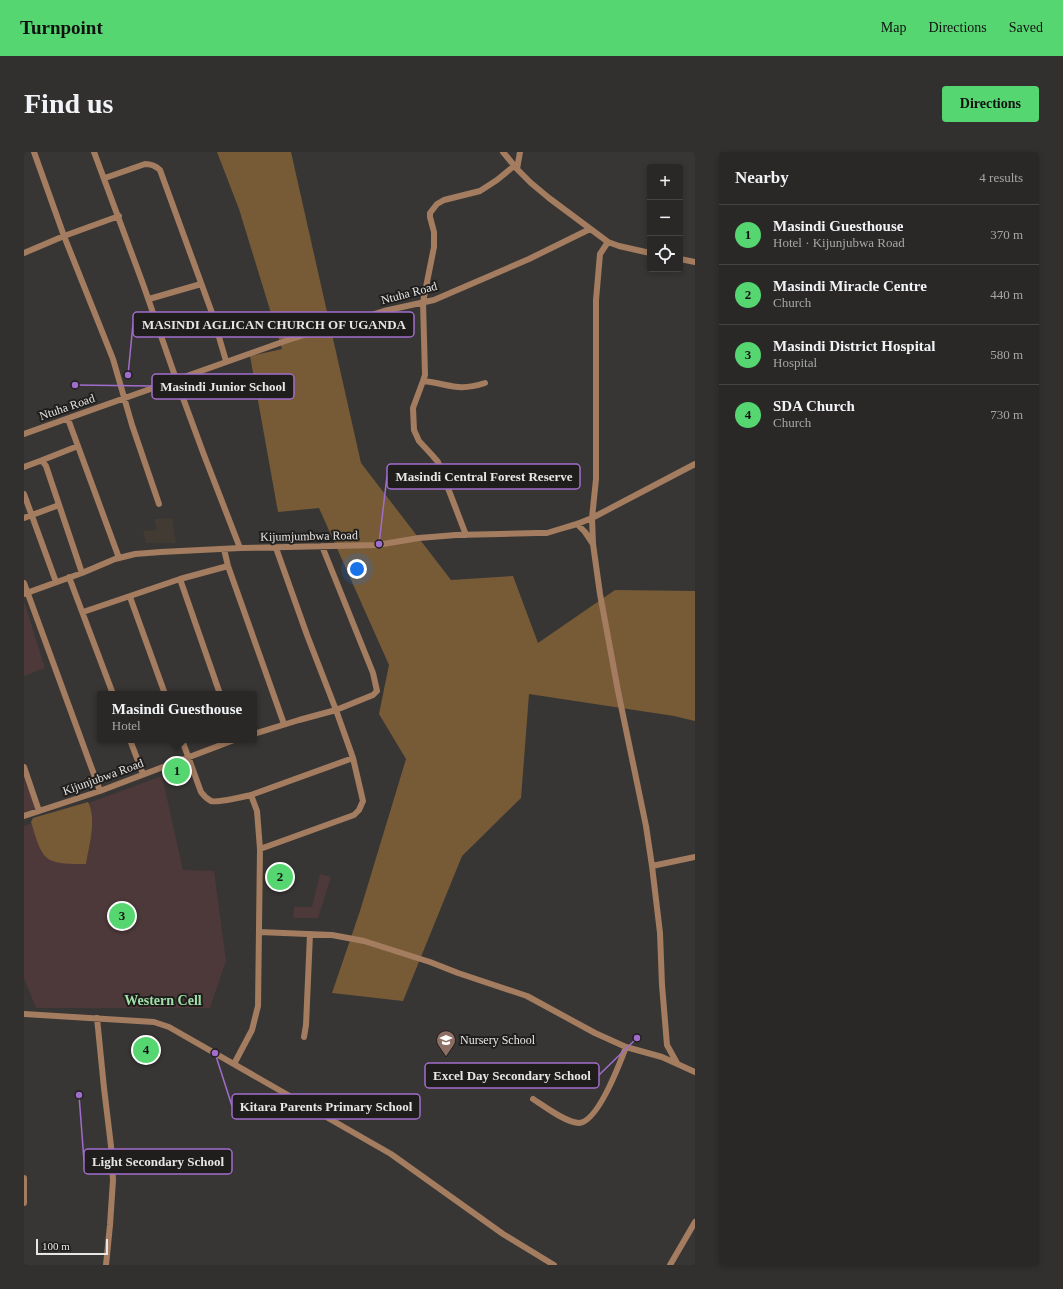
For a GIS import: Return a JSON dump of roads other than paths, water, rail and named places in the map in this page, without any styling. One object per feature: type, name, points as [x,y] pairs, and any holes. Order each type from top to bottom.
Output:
[{"type":"street","points":[[34,152],[64,236],[113,359],[134,431],[159,504]]},
{"type":"street","points":[[94,152],[149,299],[176,380],[240,548]]},
{"type":"street","points":[[503,152],[515,168],[549,198],[608,242],[629,249],[647,252]]},
{"type":"street","points":[[466,535],[438,462],[420,443],[416,435],[413,408],[424,380],[423,302],[434,247],[434,232],[430,216],[437,204],[444,200],[480,190],[515,168],[520,152]]},
{"type":"street","points":[[104,178],[145,164],[157,166],[163,175],[212,314],[226,362]]},
{"type":"street","points":[[24,253],[64,236],[119,216]]},
{"type":"street","name":"Ntuha Road","points":[[24,434],[125,399],[280,342],[401,306],[440,297],[529,259],[590,229]]},
{"type":"street","points":[[608,242],[600,254],[596,300],[596,479],[592,518],[593,544],[600,594],[618,691],[646,826],[660,933],[662,985],[667,1045],[677,1063]]},
{"type":"street","points":[[683,260],[695,262]]},
{"type":"street","points":[[149,299],[201,284]]},
{"type":"street","points":[[424,380],[457,387],[473,387],[485,382]]},
{"type":"street","points":[[68,419],[119,558]]},
{"type":"street","points":[[24,467],[78,446]]},
{"type":"street","points":[[40,461],[46,466],[82,573]]},
{"type":"street","name":"Kijumjumbwa Road","points":[[26,594],[119,558],[135,554],[240,548],[377,545],[419,538],[547,532],[578,524],[592,518],[695,464]]},
{"type":"street","points":[[24,494],[56,582]]},
{"type":"street","points":[[24,518],[59,505]]},
{"type":"street","points":[[578,524],[593,544]]},
{"type":"street","points":[[257,733],[336,710],[376,693],[378,689],[322,546]]},
{"type":"street","points":[[260,849],[354,815],[359,810],[363,801],[353,758],[276,548]]},
{"type":"street","points":[[224,549],[228,566],[284,724]]},
{"type":"street","points":[[83,612],[180,579],[228,566]]},
{"type":"street","points":[[69,577],[112,691]]},
{"type":"street","points":[[180,579],[219,691]]},
{"type":"street","points":[[24,583],[26,594],[100,791]]},
{"type":"street","points":[[130,597],[164,691]]},
{"type":"street","points":[[131,743],[143,774]]},
{"type":"street","points":[[183,743],[201,792],[206,798],[212,801],[233,799],[251,795],[353,758]]},
{"type":"street","name":"Kijunjubwa Road","points":[[24,816],[100,791],[226,743]]},
{"type":"street","points":[[24,767],[39,811]]},
{"type":"street","points":[[234,1064],[252,1030],[258,1006],[260,849],[257,810],[251,795]]},
{"type":"street","points":[[652,866],[695,857]]},
{"type":"street","points":[[259,932],[332,934],[364,941],[430,962],[527,996],[626,1047],[662,1057],[695,1072]]},
{"type":"street","points":[[304,1037],[306,1025],[310,934]]},
{"type":"street","points":[[24,1014],[97,1018],[162,1024],[391,1154],[503,1234],[554,1265]]},
{"type":"street","points":[[97,1018],[112,1153],[113,1180],[106,1265]]},
{"type":"street","points":[[662,1057],[667,1045]]},
{"type":"street","points":[[533,1099],[570,1121],[580,1123],[586,1120],[600,1104],[626,1047]]},
{"type":"street","points":[[24,1178],[24,1203]]},
{"type":"street","points":[[670,1265],[695,1222]]},
{"type":"place","name":"MASINDI AGLICAN CHURCH OF UGANDA","points":[[128,375]]},
{"type":"place","name":"Masindi Junior School","points":[[75,385]]},
{"type":"place","name":"Masindi Central Forest Reserve","points":[[379,544]]},
{"type":"place","name":"Masindi Guesthouse","points":[[177,771]]},
{"type":"place","name":"Masindi Miracle Centre","points":[[280,877]]},
{"type":"place","name":"Masindi District Hospital","points":[[122,916]]},
{"type":"place","name":"Excel Day Secondary School","points":[[637,1038]]},
{"type":"place","name":"SDA Church","points":[[146,1050]]},
{"type":"place","name":"Kitara Parents Primary School","points":[[215,1053]]},
{"type":"place","name":"Nursery School","points":[[446,1057]]},
{"type":"place","name":"Light Secondary School","points":[[79,1095]]},
{"type":"district","name":"Western Cell","points":[[163,1000]]}]
